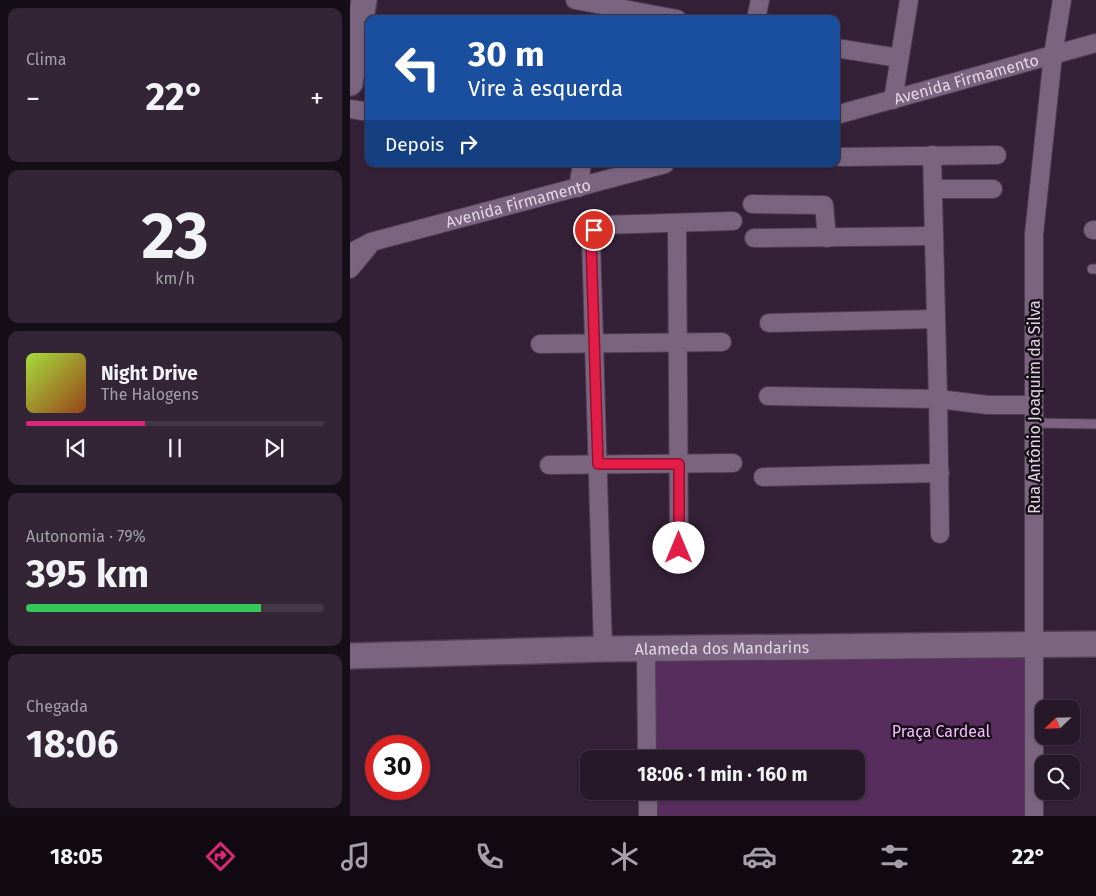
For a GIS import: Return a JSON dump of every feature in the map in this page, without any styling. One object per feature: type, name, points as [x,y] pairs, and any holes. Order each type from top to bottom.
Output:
[{"type":"main road","points":[[350,83],[364,0]]},
{"type":"main road","name":"Alameda dos Mandarins","points":[[350,656],[603,649],[1096,644]]},
{"type":"street","points":[[575,0],[653,15]]},
{"type":"street","points":[[757,15],[760,0]]},
{"type":"street","points":[[893,100],[909,0]]},
{"type":"street","name":"Rua Antônio Joaquim da Silva","points":[[1034,816],[1034,234],[1053,55],[1062,0]]},
{"type":"street","name":"Avenida Firmamento","points":[[840,115],[1096,43]]},
{"type":"street","points":[[840,49],[899,58]]},
{"type":"street","points":[[350,108],[365,111]]},
{"type":"street","points":[[932,155],[940,534]]},
{"type":"street","points":[[840,157],[996,155]]},
{"type":"street","points":[[578,188],[582,167]]},
{"type":"street","name":"Avenida Firmamento","points":[[350,252],[372,242],[654,167]]},
{"type":"street","points":[[933,189],[993,189]]},
{"type":"street","points":[[752,204],[824,205],[827,238]]},
{"type":"street","points":[[603,649],[591,239],[594,230],[602,225],[733,221]]},
{"type":"street","points":[[677,223],[679,548]]},
{"type":"street","points":[[754,238],[934,236]]},
{"type":"street","points":[[350,269],[372,242]]},
{"type":"street","points":[[769,323],[935,319]]},
{"type":"street","points":[[540,344],[722,342]]},
{"type":"street","points":[[768,396],[938,399],[988,405],[1033,405]]},
{"type":"street","points":[[549,465],[733,463]]},
{"type":"street","points":[[763,477],[940,473]]},
{"type":"street","points":[[646,649],[647,750]]},
{"type":"street","points":[[648,800],[648,816]]},
{"type":"lane","points":[[1033,423],[1096,424]]},
{"type":"green space","name":"Praça Cardeal","points":[[1035,644],[1034,816],[648,816],[648,800],[865,800],[865,750],[647,750],[646,649]]},
{"type":"route","points":[[594,230],[591,239],[598,464],[679,464],[679,548]]}]
